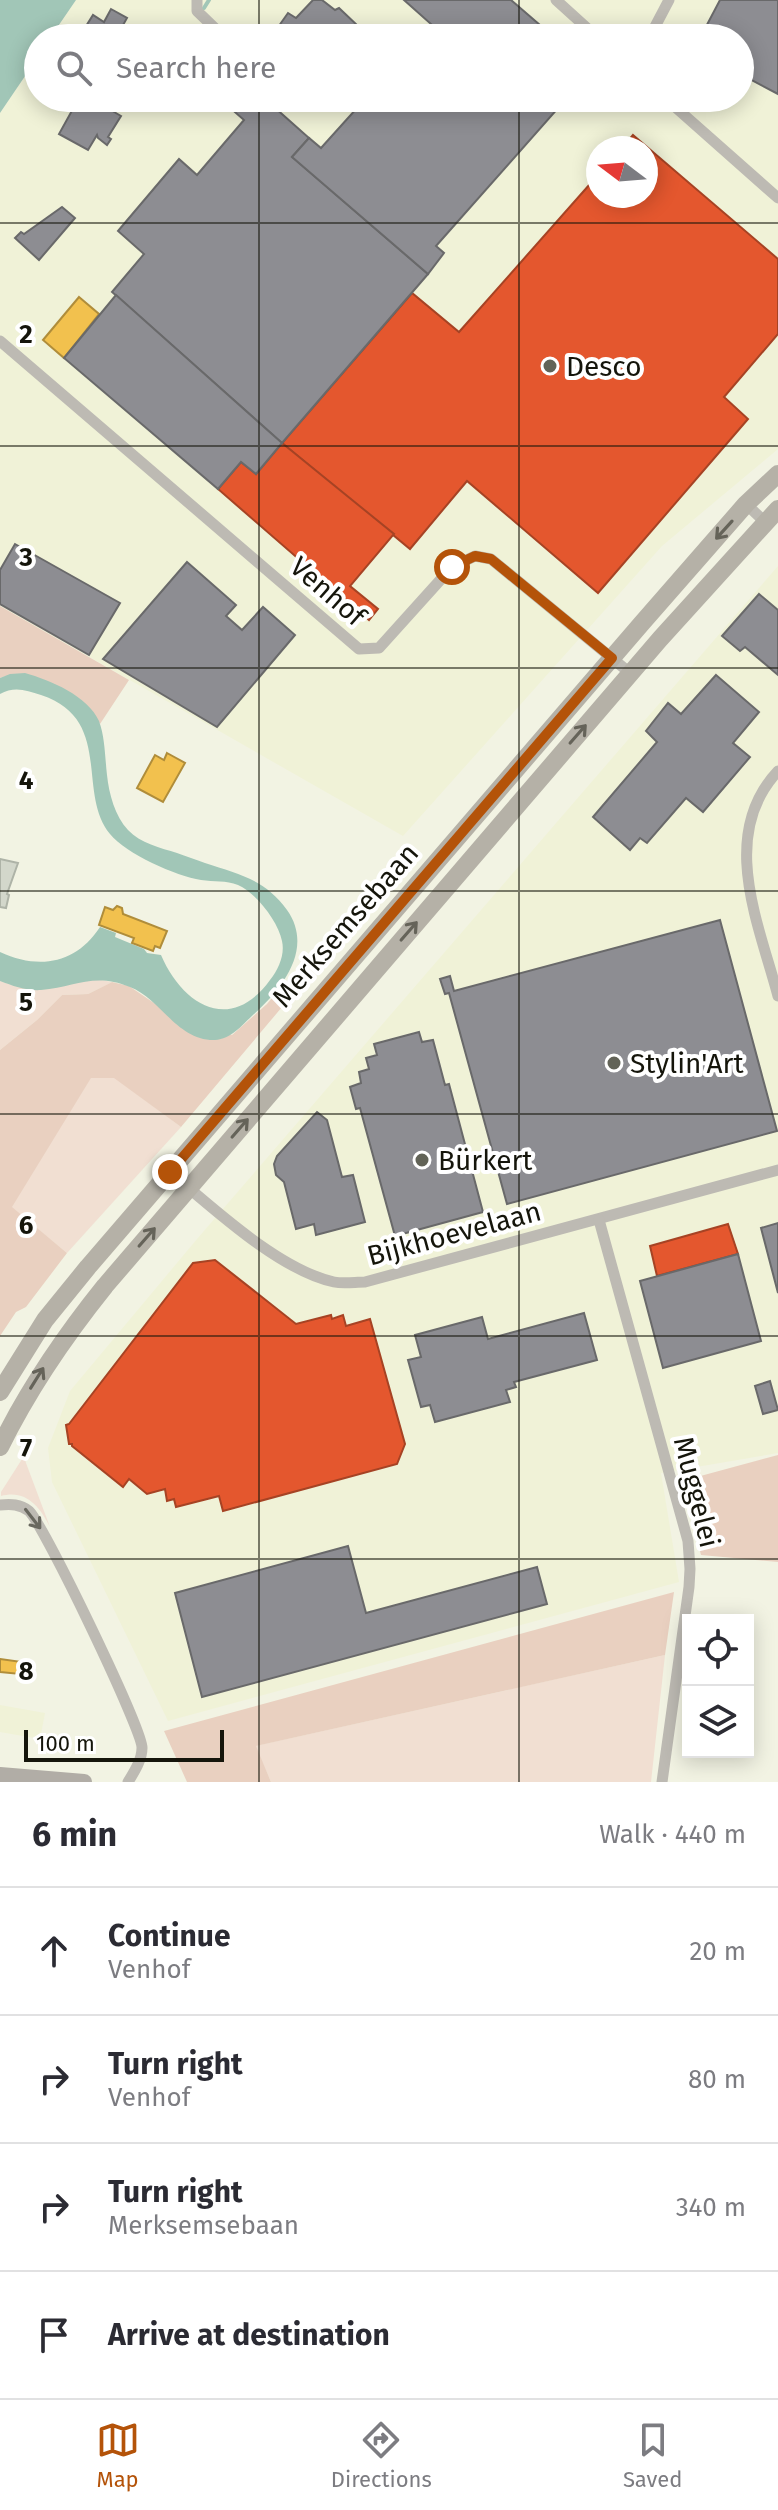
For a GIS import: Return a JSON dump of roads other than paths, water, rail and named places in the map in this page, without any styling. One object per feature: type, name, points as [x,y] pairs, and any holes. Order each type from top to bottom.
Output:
[{"type":"main road","name":"Merksemsebaan","points":[[2,1385],[63,1297],[612,658],[746,504],[778,474]]},
{"type":"main road","name":"Merksemsebaan","points":[[0,1447],[32,1385],[68,1333],[630,673],[771,515]]},
{"type":"street","points":[[197,0],[197,11],[210,24]]},
{"type":"street","points":[[556,0],[583,24]]},
{"type":"street","points":[[656,24],[669,0]]},
{"type":"street","points":[[681,112],[778,198]]},
{"type":"street","name":"Venhof","points":[[0,341],[359,649],[379,648],[452,567],[475,556],[491,559],[630,673]]},
{"type":"street","name":"Merksemsebaan","points":[[746,504],[771,515]]},
{"type":"street","points":[[778,771],[757,801],[750,821],[745,856],[748,885],[778,996]]},
{"type":"street","name":"Bijkhoevelaan","points":[[170,1172],[286,1263],[337,1283],[365,1282],[778,1170]]},
{"type":"street","name":"Muggelei","points":[[599,1220],[688,1541],[690,1570],[687,1606],[662,1782]]},
{"type":"street","points":[[0,1505],[14,1504],[27,1509],[41,1529],[138,1731],[143,1746],[128,1782]]},
{"type":"street","points":[[0,1775],[84,1782]]},
{"type":"waterway","points":[[204,8],[209,0]]},
{"type":"place","name":"Desco","points":[[550,366]]},
{"type":"place","name":"Stylin'Art","points":[[614,1063]]},
{"type":"place","name":"Bürkert","points":[[422,1160]]}]
